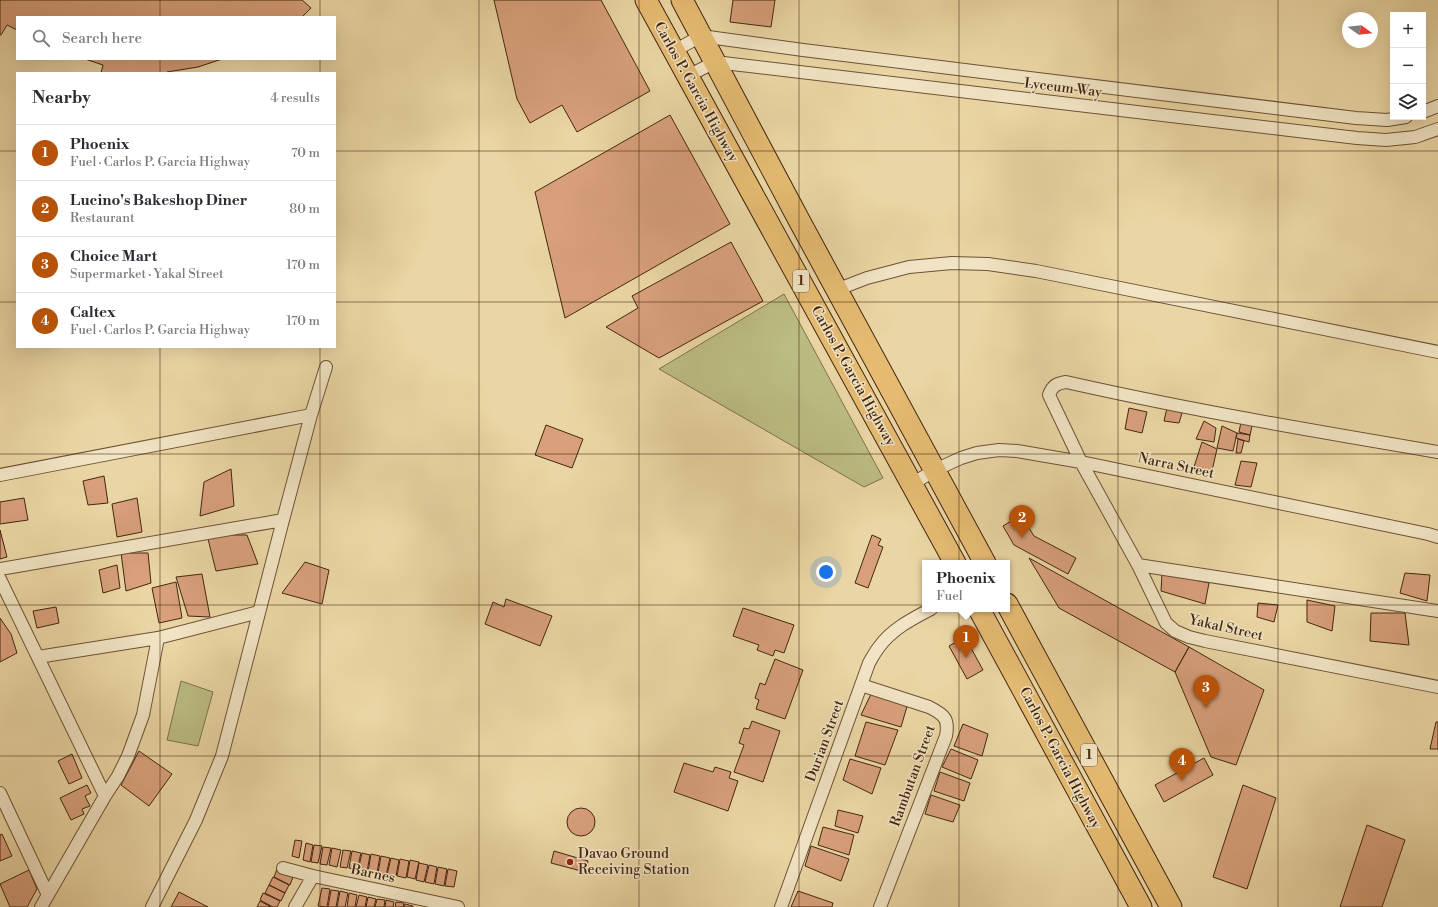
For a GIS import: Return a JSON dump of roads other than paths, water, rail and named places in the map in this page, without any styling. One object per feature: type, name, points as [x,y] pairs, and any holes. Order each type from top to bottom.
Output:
[{"type":"highway","name":"Carlos P. Garcia Highway","points":[[646,0],[952,560]]},
{"type":"highway","name":"Carlos P. Garcia Highway","points":[[682,0],[836,290],[983,560]]},
{"type":"highway","points":[[776,236],[800,222]]},
{"type":"highway","name":"Carlos P. Garcia Highway","points":[[1010,610],[1171,907]]},
{"type":"highway","name":"Carlos P. Garcia Highway","points":[[981,612],[1140,907]]},
{"type":"street","points":[[674,51],[701,36]]},
{"type":"street","name":"Lyceum Way","points":[[701,36],[803,50],[1356,118],[1390,120]]},
{"type":"street","points":[[802,72],[803,50]]},
{"type":"street","points":[[688,76],[715,62]]},
{"type":"street","name":"Lyceum Way","points":[[715,62],[1386,140],[1415,137],[1438,129]]},
{"type":"street","points":[[1426,111],[1438,106]]},
{"type":"street","points":[[836,290],[867,278],[909,268],[952,263],[988,264],[1036,271],[1438,352]]},
{"type":"street","points":[[152,907],[196,820],[222,756],[311,415],[326,366]]},
{"type":"street","name":"Yakal Street","points":[[1438,452],[1242,418],[1138,398],[1066,382],[1058,383],[1049,395],[1081,462],[1138,565],[1166,623],[1175,631],[1189,637],[1212,643],[1438,687]]},
{"type":"street","points":[[0,475],[311,415]]},
{"type":"street","name":"Narra Street","points":[[912,484],[935,470],[961,458],[977,453],[999,450],[1017,451],[1081,462],[1438,537]]},
{"type":"street","points":[[0,569],[283,520]]},
{"type":"street","points":[[1138,565],[1438,611]]},
{"type":"street","points":[[0,579],[105,796]]},
{"type":"street","points":[[38,657],[158,638],[259,612]]},
{"type":"street","name":"Durian Street","points":[[781,907],[869,663],[879,647],[892,633],[907,622],[925,612]]},
{"type":"street","points":[[41,907],[118,776],[128,756],[142,715],[158,638]]},
{"type":"street","name":"Rambutan Street","points":[[861,685],[929,707],[943,715],[947,721],[946,736],[880,907]]},
{"type":"street","points":[[0,793],[48,895]]},
{"type":"street","name":"Barnes","points":[[283,868],[313,876],[458,907]]},
{"type":"street","points":[[295,907],[313,876]]},
{"type":"place","name":"Lucino's Bakeshop Diner","points":[[1022,538]]},
{"type":"place","name":"Phoenix","points":[[966,658]]},
{"type":"place","name":"Choice Mart","points":[[1206,708]]},
{"type":"place","name":"Caltex","points":[[1182,781]]},
{"type":"place","name":"Davao Ground Receiving Station","points":[[570,862]]}]
